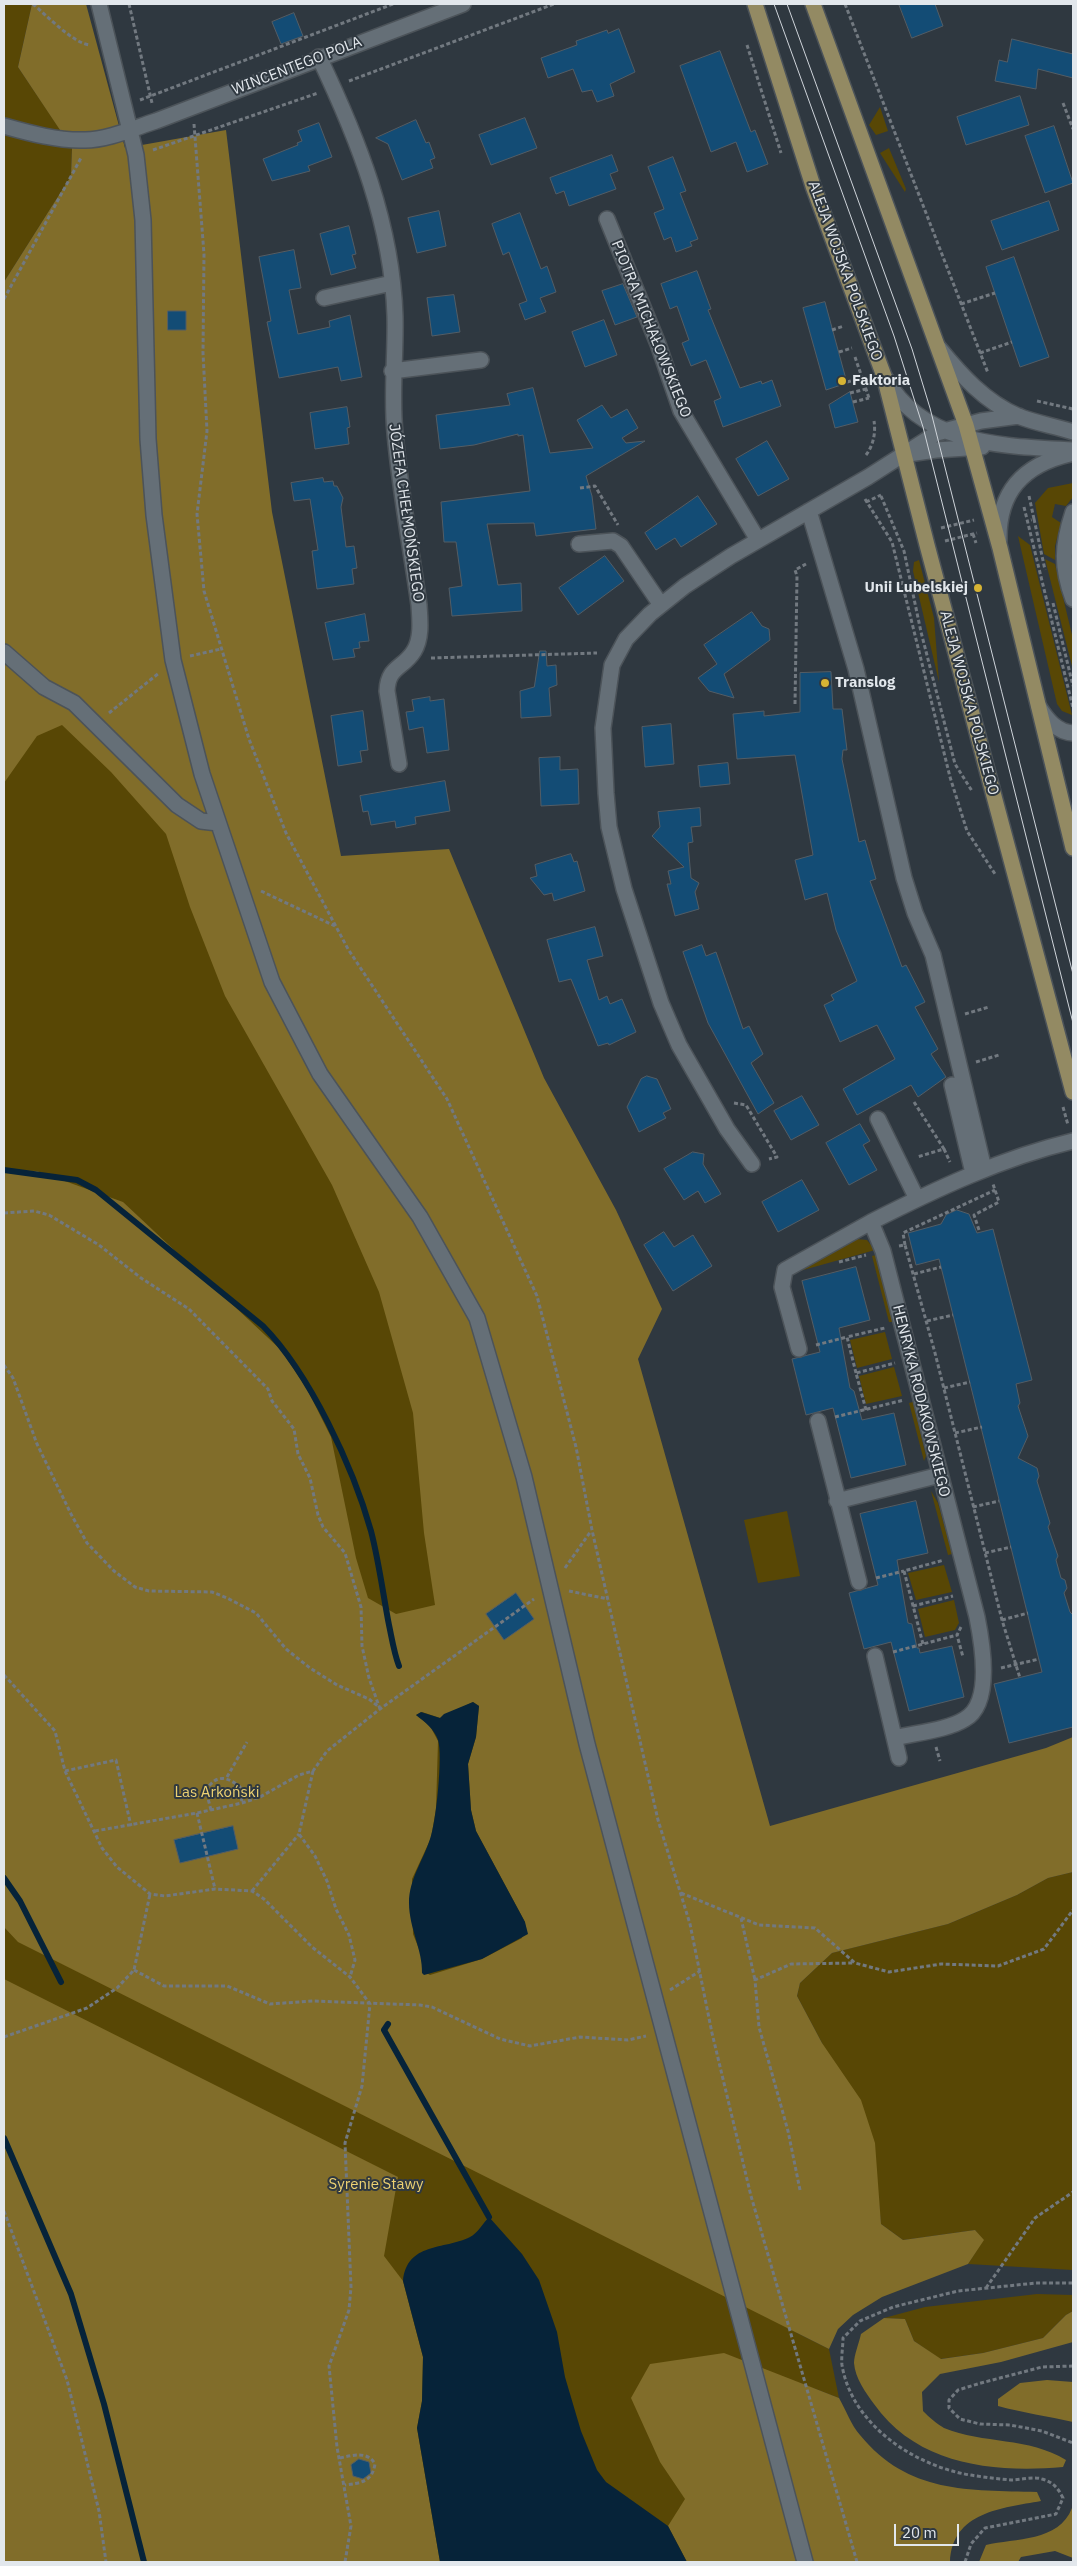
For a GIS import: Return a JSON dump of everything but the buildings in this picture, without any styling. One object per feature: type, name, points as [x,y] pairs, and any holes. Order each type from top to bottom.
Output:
[{"type":"main road","name":"ALEJA WOJSKA POLSKIEGO","points":[[755,4],[813,186],[884,376],[1067,1095]]},
{"type":"main road","points":[[813,4],[970,437],[1000,548],[1073,848]]},
{"type":"street","points":[[99,4],[131,130],[143,220],[143,297],[150,468],[163,588],[173,660],[202,774],[235,879],[272,982],[320,1074],[420,1217],[477,1318],[524,1477],[587,1744],[805,2562]]},
{"type":"street","name":"WINCENTEGO POLA","points":[[86,141],[131,130],[156,121],[319,57],[463,4]]},
{"type":"street","name":"JÓZEFA CHEŁMOŃSKIEGO","points":[[319,57],[342,104],[364,160],[385,240],[392,283],[395,316],[392,371],[395,435],[419,605],[420,627],[418,643],[413,653]]},
{"type":"street","points":[[4,126],[48,136],[86,141]]},
{"type":"street","name":"PIOTRA MICHAŁOWSKIEGO","points":[[607,219],[658,344],[681,411],[758,540]]},
{"type":"street","points":[[324,298],[392,283]]},
{"type":"street","points":[[938,347],[979,391],[1019,416],[1073,432]]},
{"type":"street","points":[[392,371],[481,360]]},
{"type":"street","name":"ALEJA WOJSKA POLSKIEGO","points":[[884,376],[894,392],[912,411],[945,430],[970,437]]},
{"type":"street","points":[[904,455],[970,437],[1019,416]]},
{"type":"street","points":[[752,1164],[727,1129],[679,1045],[661,1003],[616,858],[608,810],[603,728],[609,678],[618,652],[626,639],[660,606],[708,570],[904,455],[923,441],[945,430]]},
{"type":"street","points":[[970,437],[1013,447],[1073,452]]},
{"type":"street","points":[[1000,548],[1002,513],[1013,487],[1026,473],[1042,463],[1073,452]]},
{"type":"street","points":[[809,511],[856,669],[904,878],[915,913],[933,955],[961,1066],[982,1170]]},
{"type":"street","points":[[1073,512],[1066,536],[1063,564],[1073,599]]},
{"type":"street","points":[[579,544],[613,541],[621,546],[660,606]]},
{"type":"street","points":[[4,652],[44,687],[74,703],[177,805],[201,821],[218,824]]},
{"type":"street","points":[[399,764],[387,692],[388,681],[392,672],[413,653]]},
{"type":"street","points":[[1039,707],[1051,724],[1073,733]]},
{"type":"street","points":[[952,1085],[982,1170]]},
{"type":"street","points":[[878,1119],[917,1199]]},
{"type":"street","points":[[799,1349],[782,1287],[786,1270],[871,1222],[917,1199],[982,1170],[1022,1155],[1072,1142]]},
{"type":"street","name":"HENRYKA RODAKOWSKIEGO","points":[[871,1222],[883,1251],[982,1638],[983,1673],[978,1703],[967,1718],[894,1738]]},
{"type":"street","points":[[818,1421],[858,1582]]},
{"type":"street","points":[[837,1501],[940,1475]]},
{"type":"street","points":[[875,1656],[899,1758]]},
{"type":"path","points":[[33,4],[73,38],[84,44],[108,44]]},
{"type":"path","points":[[129,4],[156,121]]},
{"type":"path","points":[[125,106],[393,4]]},
{"type":"path","points":[[846,4],[990,379]]},
{"type":"path","points":[[1064,103],[1073,129]]},
{"type":"path","points":[[192,106],[204,254],[203,353],[207,431],[196,514],[204,591],[249,739],[286,834],[335,926],[447,1099],[537,1296],[576,1447],[592,1530],[658,1820],[681,1893],[751,2196],[857,2562]]},
{"type":"path","points":[[4,299],[79,165],[86,141]]},
{"type":"path","points":[[961,304],[995,294]]},
{"type":"path","points":[[832,330],[844,326]]},
{"type":"path","points":[[980,353],[1012,342]]},
{"type":"path","points":[[839,352],[852,348]]},
{"type":"path","points":[[847,382],[862,378]]},
{"type":"path","points":[[850,393],[866,389]]},
{"type":"path","points":[[853,402],[869,398]]},
{"type":"path","points":[[580,488],[595,486],[624,534],[621,546]]},
{"type":"path","points":[[1031,520],[1034,520],[1028,494],[1034,488]]},
{"type":"path","points":[[859,505],[881,494],[900,538],[955,764],[973,792]]},
{"type":"path","points":[[863,495],[892,542],[953,786],[967,831],[997,878]]},
{"type":"path","points":[[1024,507],[1073,708]]},
{"type":"path","points":[[936,530],[975,520]]},
{"type":"path","points":[[939,543],[979,532]]},
{"type":"path","points":[[973,534],[976,544]]},
{"type":"path","points":[[892,542],[900,538]]},
{"type":"path","points":[[795,704],[797,576],[795,570],[809,560]]},
{"type":"path","points":[[86,714],[108,714],[173,660],[221,650]]},
{"type":"path","points":[[413,653],[435,659],[618,652]]},
{"type":"path","points":[[995,864],[1000,882]]},
{"type":"path","points":[[235,879],[335,926]]},
{"type":"path","points":[[949,1019],[989,1007]]},
{"type":"path","points":[[961,1066],[999,1055]]},
{"type":"path","points":[[1067,1095],[1072,1142]]},
{"type":"path","points":[[731,1101],[736,1105],[746,1105],[777,1157],[752,1164]]},
{"type":"path","points":[[914,1102],[944,1149],[914,1158]]},
{"type":"path","points":[[978,1230],[974,1215],[999,1202],[995,1190],[982,1170]]},
{"type":"path","points":[[905,1245],[903,1233],[995,1190]]},
{"type":"path","points":[[4,1214],[34,1211],[49,1215],[99,1245],[141,1278],[190,1309],[268,1389],[272,1401],[294,1429],[298,1454],[310,1478],[318,1515],[324,1527],[345,1553],[361,1607],[362,1646],[369,1678],[380,1709]]},
{"type":"path","points":[[914,1274],[941,1267]]},
{"type":"path","points":[[927,1321],[953,1315]]},
{"type":"path","points":[[817,1344],[901,1324]]},
{"type":"path","points":[[847,1337],[866,1410]]},
{"type":"path","points":[[856,1373],[910,1359]]},
{"type":"path","points":[[4,1365],[13,1378],[37,1444],[71,1514],[87,1543],[114,1571],[135,1587],[149,1591],[212,1592],[256,1613],[286,1649],[310,1668],[337,1684],[369,1698],[380,1709]]},
{"type":"path","points":[[944,1388],[970,1382]]},
{"type":"path","points":[[835,1418],[920,1396]]},
{"type":"path","points":[[955,1433],[982,1427]]},
{"type":"path","points":[[973,1507],[999,1501]]},
{"type":"path","points":[[252,1891],[299,1834],[312,1771],[326,1752],[380,1709],[551,1587],[592,1530]]},
{"type":"path","points":[[985,1553],[1011,1547]]},
{"type":"path","points":[[876,1578],[961,1555]]},
{"type":"path","points":[[904,1571],[923,1644]]},
{"type":"path","points":[[551,1587],[608,1599]]},
{"type":"path","points":[[913,1606],[971,1592]]},
{"type":"path","points":[[1002,1620],[1028,1613]]},
{"type":"path","points":[[894,1652],[957,1635]]},
{"type":"path","points":[[983,1673],[1039,1659]]},
{"type":"path","points":[[4,1675],[55,1731],[66,1771],[102,1848],[116,1867],[150,1894],[165,1896],[214,1889],[252,1891],[264,1899],[312,1947],[350,1977],[370,2004],[362,2086],[345,2143],[351,2287],[349,2310],[328,2366],[351,2526],[345,2562]]},
{"type":"path","points":[[227,1777],[247,1742]]},
{"type":"path","points":[[66,1771],[116,1760],[131,1826]]},
{"type":"path","points":[[95,1831],[197,1814],[242,1803],[260,1797],[299,1775],[312,1771]]},
{"type":"path","points":[[211,1810],[206,1791],[210,1782],[219,1778],[227,1777],[240,1787],[242,1803]]},
{"type":"path","points":[[197,1814],[214,1889]]},
{"type":"path","points":[[299,1834],[315,1856],[327,1882],[336,1909],[349,1935],[355,1960],[350,1977]]},
{"type":"path","points":[[681,1893],[759,1925],[816,1928],[855,1963]]},
{"type":"path","points":[[4,2037],[87,2008],[108,1996],[134,1970],[150,1894]]},
{"type":"path","points":[[756,1980],[791,1964],[855,1963],[889,1972],[941,1964],[998,1966],[1044,1950],[1073,1910]]},
{"type":"path","points":[[741,1918],[756,1980],[759,2027],[788,2131],[800,2190]]},
{"type":"path","points":[[134,1970],[164,1986],[227,1986],[270,2004],[313,2001],[432,2007],[500,2039],[530,2046],[580,2037],[628,2040],[663,2030]]},
{"type":"path","points":[[655,2000],[700,1970]]},
{"type":"path","points":[[986,2288],[1035,2218],[1073,2192]]},
{"type":"path","points":[[4,2211],[67,2380],[99,2511],[106,2562]]},
{"type":"path","points":[[965,2562],[971,2544],[985,2528],[1056,2514],[1063,2498],[1057,2486],[1040,2478],[1012,2480],[975,2476],[938,2467],[913,2456],[886,2436],[867,2417],[852,2392],[842,2365],[843,2338],[860,2321],[893,2307],[958,2291],[1036,2283],[1073,2283]]},
{"type":"path","points":[[1073,2366],[1042,2367],[981,2383],[958,2390],[949,2400],[950,2408],[960,2418],[980,2424],[1010,2425],[1042,2431],[1073,2443]]},
{"type":"path","points":[[340,2458],[365,2455],[372,2458],[375,2464],[370,2478],[364,2482],[345,2486]]},
{"type":"green space","points":[[4,4],[32,4],[18,67],[72,147],[71,176],[4,282]]},
{"type":"green space","name":"Las Arkoński","points":[[32,4],[86,4],[125,148],[226,130],[272,512],[341,856],[449,849],[544,1078],[616,1210],[662,1309],[638,1359],[770,1826],[1046,1748],[1073,1737],[1073,1872],[1048,1878],[1017,1895],[948,1924],[832,1953],[800,1983],[797,1996],[822,2043],[861,2100],[875,2143],[881,2224],[903,2240],[975,2230],[984,2240],[968,2264],[882,2297],[853,2315],[838,2329],[829,2349],[18,1942],[4,1927],[4,1170],[37,1171],[123,1202],[281,1350],[307,1389],[331,1437],[356,1558],[368,1598],[396,1614],[435,1605],[424,1533],[413,1413],[379,1292],[332,1185],[225,996],[190,907],[166,834],[111,772],[62,725],[37,736],[4,783],[4,282],[71,176],[72,148],[18,67]],"holes":[[[473,1702],[479,1706],[476,1737],[468,1764],[471,1810],[476,1831],[525,1922],[522,1938],[482,1959],[430,1975],[423,1971],[421,1954],[413,1934],[412,1879],[431,1838],[436,1809],[438,1741],[430,1726],[416,1715],[422,1712],[440,1718]]]},
{"type":"green space","points":[[880,107],[888,131],[876,135],[869,125]]},
{"type":"green space","points":[[889,148],[906,189],[905,192],[880,153]]},
{"type":"green space","name":"Syrenie Stawy","points":[[4,330],[263,510],[338,861],[633,1363],[797,2333],[829,2349],[839,2398],[813,2388],[863,2562],[100,2562],[4,2300]]},
{"type":"green space","points":[[1073,483],[1073,497],[1066,506],[1055,504],[1052,517],[1061,523],[1055,546],[1055,560],[1044,554],[1035,503],[1048,488]]},
{"type":"green space","points":[[1018,536],[1030,545],[1072,715],[1062,711],[1057,704]]},
{"type":"green space","points":[[1045,559],[1055,564],[1073,639],[1073,670]]},
{"type":"green space","points":[[919,560],[934,618],[939,682],[913,571],[914,562]]},
{"type":"green space","points":[[856,1239],[867,1240],[875,1250],[796,1272]]},
{"type":"green space","points":[[876,1255],[893,1322],[889,1322],[872,1256]]},
{"type":"green space","points":[[885,1332],[892,1359],[857,1368],[850,1340]]},
{"type":"green space","points":[[894,1367],[902,1396],[866,1404],[859,1376]]},
{"type":"green space","points":[[913,1402],[926,1456],[924,1461],[909,1403]]},
{"type":"green space","points":[[931,1491],[938,1503],[952,1554],[948,1555]]},
{"type":"green space","points":[[787,1511],[800,1576],[758,1583],[744,1520]]},
{"type":"green space","points":[[944,1565],[952,1592],[916,1600],[908,1573]]},
{"type":"green space","points":[[954,1600],[959,1623],[955,1630],[925,1637],[918,1609]]},
{"type":"green space","points":[[1073,1872],[1073,2270],[968,2264],[983,2240],[975,2230],[903,2240],[881,2224],[878,2194],[822,2043],[797,1996],[800,1983],[832,1953],[948,1924],[1017,1895],[1048,1878]]},
{"type":"green space","points":[[4,1979],[398,2177],[384,2256],[403,2281],[423,2357],[422,2401],[417,2428],[440,2562],[4,2562]]},
{"type":"green space","points":[[1037,2294],[1073,2295],[1073,2311],[1066,2315],[1043,2338],[983,2353],[940,2359],[914,2341],[905,2319],[884,2318],[925,2307]]},
{"type":"green space","points":[[1073,2311],[1073,2342],[1001,2362],[940,2374],[922,2392],[923,2411],[944,2428],[974,2437],[1037,2448],[1066,2460],[1063,2467],[1037,2469],[984,2466],[958,2461],[934,2452],[912,2440],[892,2424],[874,2404],[859,2380],[855,2369],[855,2356],[861,2334],[884,2318],[905,2319],[914,2341],[941,2359],[983,2353],[1043,2338],[1066,2315]]},
{"type":"green space","points":[[724,2353],[839,2398],[860,2435],[898,2469],[941,2485],[964,2489],[1037,2492],[1041,2501],[996,2510],[982,2515],[969,2523],[960,2532],[953,2545],[950,2562],[687,2562],[668,2526],[685,2499],[660,2462],[631,2398],[650,2364]]},
{"type":"green space","points":[[1047,2380],[1073,2382],[1073,2422],[998,2406],[998,2399],[1020,2383]]},
{"type":"green space","points":[[1073,2502],[1073,2558],[1055,2551],[1021,2557],[1018,2562],[979,2562],[986,2545],[1035,2537],[1047,2533],[1066,2519]]},
{"type":"water","points":[[473,1702],[479,1706],[476,1737],[468,1764],[471,1810],[476,1831],[525,1922],[528,1934],[482,1959],[424,1975],[411,1921],[409,1903],[411,1886],[432,1831],[440,1760],[438,1740],[434,1732],[416,1715],[421,1712],[440,1718],[444,1714]]},
{"type":"water","points":[[489,2217],[522,2254],[539,2280],[557,2332],[565,2377],[581,2431],[597,2470],[606,2482],[668,2526],[687,2562],[440,2562],[417,2428],[422,2401],[423,2357],[403,2281],[406,2268],[419,2253],[470,2237],[478,2231]]},
{"type":"waterway","points":[[4,1170],[77,1180],[96,1190],[263,1326],[280,1346],[297,1369],[328,1422],[353,1479],[371,1531],[392,1641],[399,1666]]},
{"type":"waterway","points":[[4,1878],[20,1901],[61,1982]]},
{"type":"waterway","points":[[388,2024],[384,2030],[489,2217]]},
{"type":"waterway","points":[[4,2138],[71,2294],[104,2404],[144,2562]]},
{"type":"tram line","points":[[774,4],[894,336],[923,427],[1073,1023]]},
{"type":"tram line","points":[[787,4],[912,349],[930,408],[1073,974]]},
{"type":"place","name":"Faktoria","points":[[842,381]]},
{"type":"place","name":"Unii Lubelskiej","points":[[978,588]]},
{"type":"place","name":"Translog","points":[[825,683]]}]
